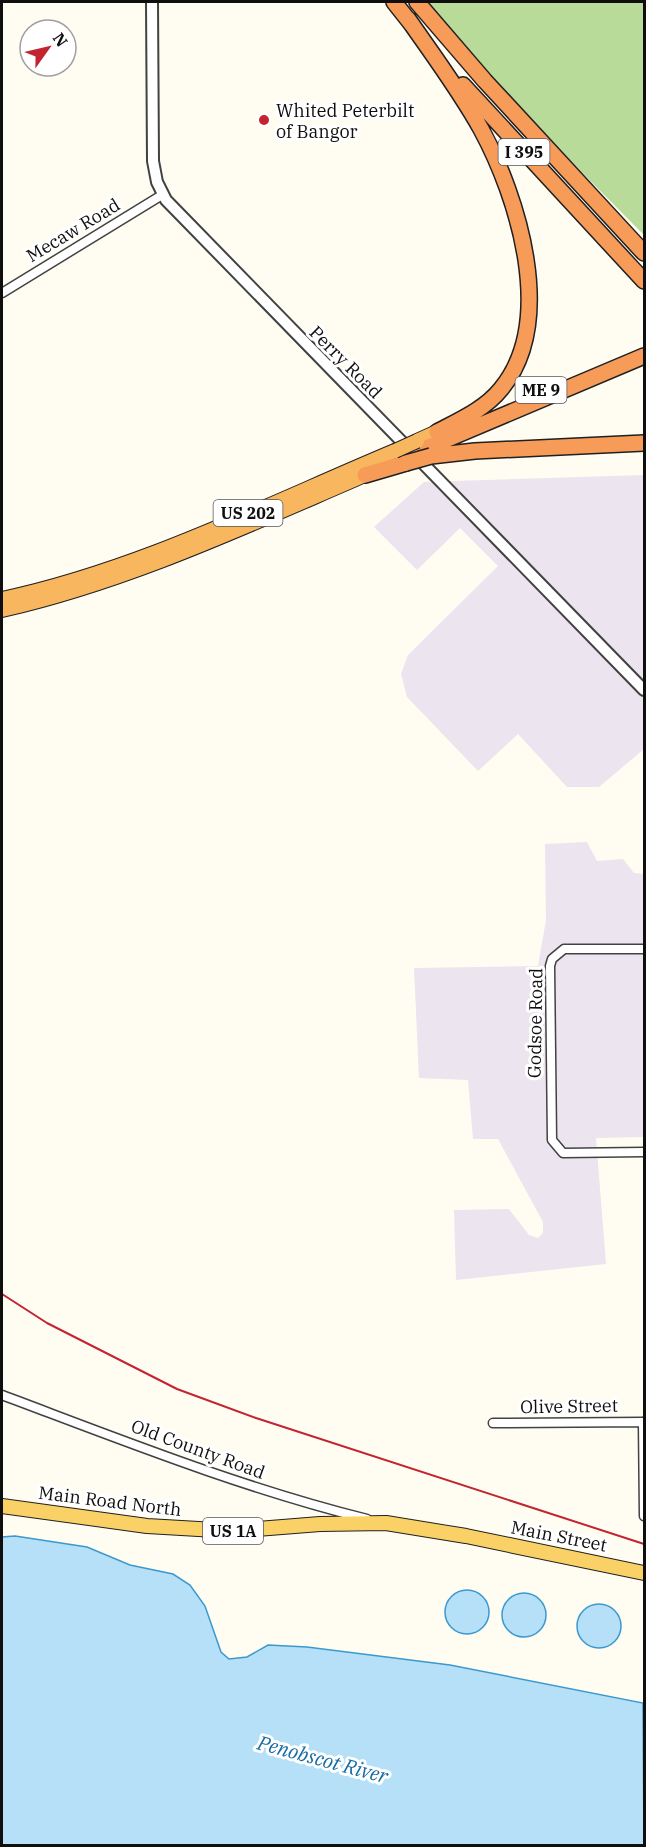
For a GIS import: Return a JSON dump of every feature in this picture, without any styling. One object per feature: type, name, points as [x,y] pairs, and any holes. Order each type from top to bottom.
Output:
[{"type":"highway","name":"I 395","points":[[394,2],[473,97],[645,281]]},
{"type":"highway","name":"I 395","points":[[417,2],[479,74],[645,253]]},
{"type":"highway","points":[[408,19],[469,109],[492,152],[515,213],[528,283],[524,339],[508,379],[487,403],[437,432]]},
{"type":"highway","name":"ME 9","points":[[437,432],[645,347]]},
{"type":"highway","points":[[365,475],[401,457],[645,356]]},
{"type":"highway","name":"US 202","points":[[2,599],[129,562],[424,449],[437,432]]},
{"type":"highway","points":[[424,449],[482,450],[645,443]]},
{"type":"highway","name":"US 202","points":[[2,610],[72,592],[134,572],[365,475]]},
{"type":"main road","name":"Main Road North","points":[[2,1506],[147,1526],[233,1531],[320,1524],[386,1523],[466,1536]]},
{"type":"main road","name":"Main Street","points":[[466,1536],[645,1573]]},
{"type":"street","name":"Perry Road","points":[[152,2],[153,152],[155,176],[162,195],[216,254],[645,690]]},
{"type":"street","name":"Mecaw Road","points":[[2,293],[162,195]]},
{"type":"street","name":"Godsoe Road","points":[[645,949],[571,947],[564,949],[552,959],[550,966],[550,1133],[556,1147],[572,1154],[645,1152]]},
{"type":"street","name":"Old County Road","points":[[2,1395],[240,1482],[306,1504],[386,1523]]},
{"type":"street","name":"Olive Street","points":[[493,1423],[644,1422]]},
{"type":"street","points":[[644,1422],[644,1516]]},
{"type":"shaded area","points":[[644,475],[644,749],[599,787],[567,787],[518,734],[478,771],[407,697],[401,674],[408,655],[498,566],[460,528],[417,570],[374,527],[424,482]]},
{"type":"shaded area","points":[[587,842],[597,861],[623,859],[634,873],[644,874],[644,1137],[596,1138],[606,1264],[456,1280],[454,1210],[509,1209],[529,1235],[538,1238],[543,1233],[543,1222],[498,1139],[473,1139],[468,1080],[419,1078],[414,968],[538,966],[546,920],[545,844]]},
{"type":"green space","points":[[426,2],[644,2],[644,235],[498,88]]},
{"type":"water","name":"Penobscot River","points":[[15,1536],[87,1547],[130,1565],[173,1574],[190,1585],[205,1606],[221,1652],[229,1659],[247,1657],[268,1645],[307,1647],[450,1665],[643,1703],[644,1845],[2,1845],[2,1537]]},
{"type":"water","points":[[467,1590],[482,1597],[489,1612],[482,1627],[467,1634],[452,1627],[445,1612],[452,1597]]},
{"type":"water","points":[[524,1593],[539,1600],[546,1615],[539,1630],[524,1637],[509,1630],[502,1615],[509,1600]]},
{"type":"water","points":[[599,1604],[614,1611],[621,1626],[614,1641],[599,1648],[584,1641],[577,1626],[584,1611]]},
{"type":"railway","points":[[2,1294],[47,1323],[177,1389],[256,1418],[644,1544]]},
{"type":"place","name":"Whited Peterbilt of Bangor","points":[[264,120]]}]
